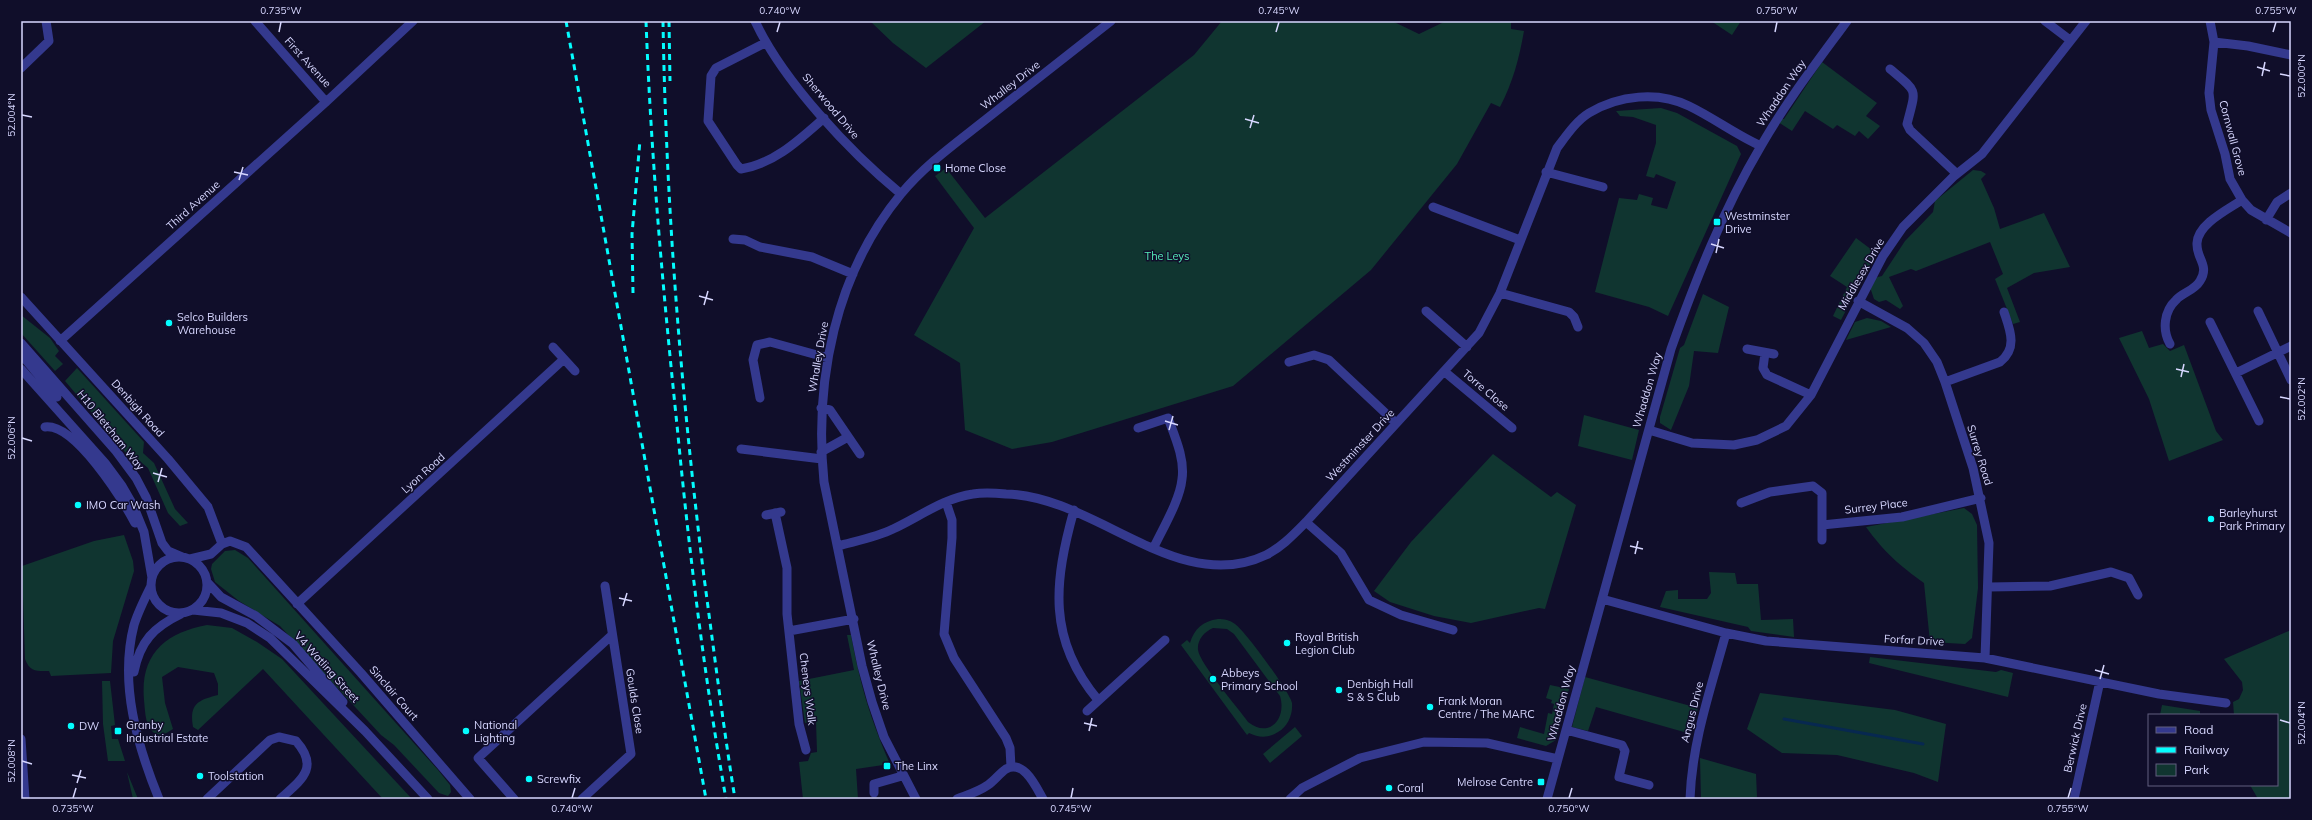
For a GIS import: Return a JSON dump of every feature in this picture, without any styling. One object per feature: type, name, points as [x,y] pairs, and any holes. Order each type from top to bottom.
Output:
[{"type":"street","points":[[21,68],[48,41],[46,21]]},
{"type":"street","name":"First Avenue","points":[[255,21],[326,102]]},
{"type":"street","name":"Third Avenue","points":[[60,341],[326,102],[412,21]]},
{"type":"street","name":"Sherwood Drive","points":[[756,21],[765,43],[824,118],[860,158],[901,194]]},
{"type":"street","name":"Whalley Drive","points":[[916,799],[902,776],[884,737],[872,702],[862,666],[854,619],[824,482],[821,408],[828,358],[839,310],[853,274],[874,234],[901,194],[934,161],[1112,21]]},
{"type":"street","name":"Whaddon Way","points":[[1547,799],[1648,430],[1671,349],[1688,300],[1720,225],[1761,146],[1792,97],[1847,21]]},
{"type":"street","points":[[2044,21],[2070,40]]},
{"type":"street","name":"Middlesex Drive","points":[[1648,430],[1692,443],[1734,445],[1757,440],[1779,431],[1797,414],[1811,395],[1882,256],[1903,227],[1957,174],[1982,154],[2086,21]]},
{"type":"street","name":"Cornwall Grove","points":[[2210,21],[2214,42],[2209,93],[2211,110],[2225,154],[2230,179],[2242,200],[2251,210],[2291,233]]},
{"type":"street","points":[[2214,42],[2248,46],[2291,55]]},
{"type":"street","points":[[765,43],[716,68],[711,76],[708,121],[737,165],[741,169],[754,167],[780,154],[824,118]]},
{"type":"street","points":[[1890,69],[1912,87],[1915,95],[1906,124],[1910,130],[1957,174]]},
{"type":"street","name":"Westminster Drive","points":[[838,546],[891,530],[946,502],[974,493],[1009,494],[1040,498],[1074,510],[1154,548],[1201,565],[1222,567],[1247,562],[1268,554],[1280,546],[1306,522],[1445,372],[1467,347],[1490,316],[1546,172],[1557,148],[1578,122],[1589,113],[1613,102],[1652,96],[1675,100],[1761,146]]},
{"type":"street","points":[[1546,172],[1603,187]]},
{"type":"street","points":[[2266,220],[2277,202],[2291,193]]},
{"type":"street","points":[[2170,344],[2165,337],[2165,319],[2168,309],[2176,299],[2193,289],[2200,282],[2205,270],[2197,244],[2200,233],[2208,223],[2242,200]]},
{"type":"street","points":[[1433,207],[1520,240]]},
{"type":"street","points":[[733,239],[745,240],[760,247],[812,257],[853,274]]},
{"type":"street","points":[[1500,293],[1569,312],[1574,317],[1578,327]]},
{"type":"street","name":"Denbigh Road","points":[[21,296],[168,459],[208,508],[222,544]]},
{"type":"street","name":"Surrey Road","points":[[1858,301],[1907,328],[1924,343],[1936,362],[1945,382],[1981,498],[1989,543],[1989,587],[1985,658]]},
{"type":"street","points":[[1426,311],[1467,347]]},
{"type":"street","points":[[2258,311],[2291,380]]},
{"type":"street","points":[[1945,382],[2000,362],[2005,358],[2010,351],[2011,339],[2004,312]]},
{"type":"street","points":[[2210,322],[2259,421]]},
{"type":"street","points":[[760,398],[753,360],[757,345],[764,341],[770,342],[828,358]]},
{"type":"street","name":"H10 Bletcham Way","points":[[21,343],[116,451],[136,478],[146,497],[162,543],[168,551],[186,558]]},
{"type":"street","points":[[2236,374],[2291,346]]},
{"type":"street","points":[[553,347],[575,371]]},
{"type":"street","points":[[1747,349],[1769,354],[1763,368],[1767,376],[1811,395]]},
{"type":"street","points":[[21,354],[57,397]]},
{"type":"street","points":[[1289,362],[1314,354],[1329,360],[1396,424]]},
{"type":"street","name":"Lyon Road","points":[[297,604],[564,359]]},
{"type":"street","points":[[21,368],[105,463],[122,486],[134,505],[146,541],[153,595],[161,606],[173,612],[183,613]]},
{"type":"street","name":"Torre Close","points":[[1445,372],[1512,428]]},
{"type":"street","points":[[821,408],[830,410],[860,454]]},
{"type":"street","points":[[1138,428],[1168,418],[1181,462],[1183,477],[1180,489],[1154,548]]},
{"type":"street","points":[[45,427],[53,426],[70,437],[111,482],[146,541]]},
{"type":"street","points":[[741,449],[822,456],[848,437]]},
{"type":"street","points":[[1741,503],[1770,492],[1812,486],[1822,493],[1822,540]]},
{"type":"street","name":"Surrey Place","points":[[1822,525],[1902,517],[1981,498]]},
{"type":"street","points":[[946,502],[952,520],[952,538],[944,634],[954,658],[1006,738],[1010,748],[1011,767]]},
{"type":"street","points":[[1074,510],[1063,548],[1058,579],[1059,612],[1075,668],[1098,700]]},
{"type":"street","name":"Cheneys Walk","points":[[774,514],[787,568],[786,614],[799,724],[806,750]]},
{"type":"street","points":[[1306,522],[1341,553],[1369,600],[1401,615],[1453,630]]},
{"type":"street","points":[[159,799],[142,754],[129,692],[130,645],[134,624],[156,569],[163,562],[172,558],[186,558],[210,554],[222,544],[230,541],[246,547],[297,604]]},
{"type":"street","points":[[129,692],[137,656],[148,636],[169,620],[193,610],[204,598],[210,554]]},
{"type":"street","points":[[186,558],[199,565],[207,579]]},
{"type":"street","points":[[1989,587],[2044,587],[2111,572],[2129,578],[2138,595]]},
{"type":"street","name":"V4 Watling Street","points":[[207,579],[221,597],[256,616],[293,644],[333,690],[365,731]]},
{"type":"street","name":"Goulds Close","points":[[582,799],[632,754],[605,586]]},
{"type":"street","name":"Forfar Drive","points":[[1602,599],[1726,633],[1766,641],[1985,658],[2159,694],[2226,703]]},
{"type":"street","name":"Sinclair Court","points":[[297,604],[361,673],[468,798]]},
{"type":"street","name":"V4 Watling Street","points":[[193,610],[221,613],[246,623],[270,638],[365,731],[428,799]]},
{"type":"street","points":[[789,631],[854,619]]},
{"type":"street","name":"Angus Drive","points":[[1690,799],[1691,769],[1698,732],[1726,633]]},
{"type":"street","points":[[514,799],[478,758],[612,635]]},
{"type":"street","points":[[1087,711],[1165,640]]},
{"type":"street","name":"Berwick Drive","points":[[2074,799],[2100,681]]},
{"type":"street","points":[[1566,730],[1622,746],[1625,751],[1620,777],[1649,785]]},
{"type":"street","points":[[207,799],[270,740],[279,737],[296,741],[307,757],[308,764],[304,778],[280,799]]},
{"type":"street","points":[[21,739],[25,799]]},
{"type":"street","points":[[1290,799],[1302,788],[1360,758],[1424,742],[1487,743],[1558,759]]},
{"type":"street","points":[[957,799],[986,786],[1006,769],[1011,767],[1017,768],[1029,775],[1043,799]]},
{"type":"street","points":[[874,793],[874,784],[902,776]]},
{"type":"green space","points":[[870,21],[986,21],[926,68],[893,43]]},
{"type":"green space","name":"The Leys","points":[[1222,21],[1392,21],[1419,34],[1446,21],[1511,21],[1511,29],[1524,31],[1509,89],[1500,107],[1491,103],[1457,164],[1371,270],[1233,386],[1052,442],[1012,449],[965,430],[960,363],[914,335],[974,228],[935,176],[946,168],[985,218],[1194,55]]},
{"type":"green space","points":[[1711,21],[1741,21],[1732,35]]},
{"type":"green space","points":[[1822,62],[1877,103],[1866,116],[1880,126],[1868,139],[1859,131],[1855,136],[1837,125],[1833,129],[1805,111],[1792,131],[1778,122],[1779,119],[1784,119]]},
{"type":"green space","points":[[1661,108],[1677,113],[1737,146],[1741,154],[1668,316],[1649,307],[1595,292],[1619,198],[1637,200],[1639,194],[1653,198],[1651,205],[1667,209],[1676,182],[1656,174],[1654,178],[1646,176],[1656,143],[1656,125],[1633,117],[1620,116],[1616,111]]},
{"type":"green space","points":[[1973,170],[1981,171],[1986,174],[1981,179],[1994,208],[2000,229],[2044,213],[2070,267],[2034,273],[2007,288],[2020,322],[2013,324],[1995,279],[2003,274],[1990,242],[1916,271],[1911,269],[1889,277],[1903,306],[1900,309],[1886,300],[1879,302],[1874,299],[1871,290],[1868,287],[1874,278],[1882,276],[1905,241],[1933,212],[1935,201]]},
{"type":"green space","points":[[1856,238],[1876,253],[1841,320],[1833,316],[1847,287],[1830,276]]},
{"type":"green space","points":[[1703,294],[1729,307],[1718,353],[1694,351],[1689,386],[1671,430],[1660,423],[1660,417],[1680,348],[1684,345]]},
{"type":"green space","points":[[21,315],[50,338],[59,351],[55,356],[63,364],[55,371],[21,333]]},
{"type":"green space","points":[[1867,318],[1881,321],[1891,327],[1846,340],[1855,322]]},
{"type":"green space","points":[[2142,331],[2149,348],[2163,344],[2170,351],[2184,345],[2216,431],[2223,440],[2169,461],[2149,399],[2119,338]]},
{"type":"green space","points":[[77,368],[144,442],[143,453],[154,463],[175,509],[188,523],[180,526],[168,513],[148,468],[136,458],[130,458],[65,381]]},
{"type":"green space","points":[[1584,415],[1639,430],[1632,460],[1578,446]]},
{"type":"green space","points":[[1493,454],[1551,497],[1557,492],[1576,505],[1545,609],[1539,608],[1471,623],[1434,616],[1390,602],[1374,591],[1411,542]]},
{"type":"green space","points":[[1964,508],[1972,514],[1977,525],[1978,588],[1972,638],[1965,644],[1930,642],[1924,583],[1893,558],[1866,527]]},
{"type":"green space","points":[[124,535],[133,561],[134,571],[113,641],[111,673],[51,676],[49,671],[37,671],[31,669],[25,659],[22,566],[94,541]]},
{"type":"green space","points":[[235,550],[248,558],[438,770],[450,785],[451,792],[448,796],[439,793],[394,745],[381,735],[280,626],[239,601],[215,582],[211,569],[212,564],[225,551]]},
{"type":"green space","points":[[1709,572],[1735,573],[1737,584],[1758,584],[1761,620],[1793,619],[1794,637],[1751,631],[1748,627],[1660,607],[1666,591],[1678,590],[1678,599],[1707,599],[1711,593]]},
{"type":"green space","points":[[1220,619],[1235,624],[1248,638],[1284,687],[1292,703],[1292,707],[1291,716],[1282,730],[1264,737],[1249,733],[1247,735],[1181,645],[1187,640],[1190,643],[1200,626],[1213,620]],"holes":[[[1213,628],[1227,629],[1234,634],[1280,696],[1281,712],[1278,719],[1269,727],[1256,727],[1248,722],[1200,657],[1198,646],[1204,634]]]},
{"type":"green space","points":[[207,625],[232,628],[257,642],[282,659],[412,799],[383,799],[263,669],[198,730],[193,727],[192,713],[194,708],[200,701],[218,695],[218,684],[214,673],[178,667],[162,677],[165,703],[173,729],[159,735],[153,732],[148,724],[144,700],[146,670],[151,658],[158,648],[168,640],[192,629]]},
{"type":"green space","points":[[2291,630],[2291,799],[2258,799],[2251,786],[2278,786],[2278,714],[2234,714],[2233,702],[2239,699],[2243,690],[2242,682],[2224,659]]},
{"type":"green space","points":[[847,635],[851,635],[866,701],[890,764],[856,769],[858,799],[803,799],[799,762],[808,761],[811,753],[817,752],[816,722],[805,723],[799,681],[854,670]]},
{"type":"green space","points":[[1870,657],[1996,672],[2001,670],[2013,673],[2008,697],[1869,663]]},
{"type":"green space","points":[[1585,677],[1698,708],[1691,734],[1596,707],[1588,731],[1572,727]]},
{"type":"green space","points":[[102,681],[110,681],[115,725],[111,726],[112,739],[118,739],[125,761],[108,761],[103,724]]},
{"type":"green space","points":[[1550,685],[1569,689],[1556,740],[1546,746],[1517,738],[1520,727],[1544,734],[1548,713],[1552,714],[1554,704],[1551,703],[1552,700],[1546,698]]},
{"type":"green space","points":[[1760,693],[1895,710],[1946,724],[1938,782],[1914,773],[1837,755],[1782,753],[1747,729]]},
{"type":"green space","points":[[2162,705],[2200,711],[2200,714],[2160,714]]},
{"type":"green space","points":[[1295,727],[1302,736],[1270,763],[1263,754]]},
{"type":"green space","points":[[1700,758],[1756,774],[1757,797],[1748,799],[1701,799]]},
{"type":"green space","points":[[127,772],[138,799],[133,799]]},
{"type":"waterway","points":[[1784,719],[1923,744]]},
{"type":"railway","points":[[566,21],[706,799]]},
{"type":"railway","points":[[646,21],[658,223],[682,472],[704,659],[726,799]]},
{"type":"railway","points":[[663,21],[667,160],[671,230],[688,438],[704,577],[735,799]]},
{"type":"railway","points":[[669,21],[670,81]]},
{"type":"railway","points":[[633,293],[632,234],[640,140]]},
{"type":"place","name":"Home Close","points":[[937,168]]},
{"type":"place","name":"Westminster Drive","points":[[1717,222]]},
{"type":"place","name":"Selco Builders Warehouse","points":[[169,323]]},
{"type":"place","name":"IMO Car Wash","points":[[78,505]]},
{"type":"place","name":"Barleyhurst Park Primary","points":[[2211,519]]},
{"type":"place","name":"Royal British Legion Club","points":[[1287,643]]},
{"type":"place","name":"Abbeys Primary School","points":[[1213,679]]},
{"type":"place","name":"Denbigh Hall S & S Club","points":[[1339,690]]},
{"type":"place","name":"Frank Moran Centre / The MARC","points":[[1430,707]]},
{"type":"place","name":"DW","points":[[71,726]]},
{"type":"place","name":"Granby Industrial Estate","points":[[118,731]]},
{"type":"place","name":"National Lighting","points":[[466,731]]},
{"type":"place","name":"The Linx","points":[[887,766]]},
{"type":"place","name":"Toolstation","points":[[200,776]]},
{"type":"place","name":"Screwfix","points":[[529,779]]},
{"type":"place","name":"Melrose Centre","points":[[1541,782]]},
{"type":"place","name":"Coral","points":[[1389,788]]}]
